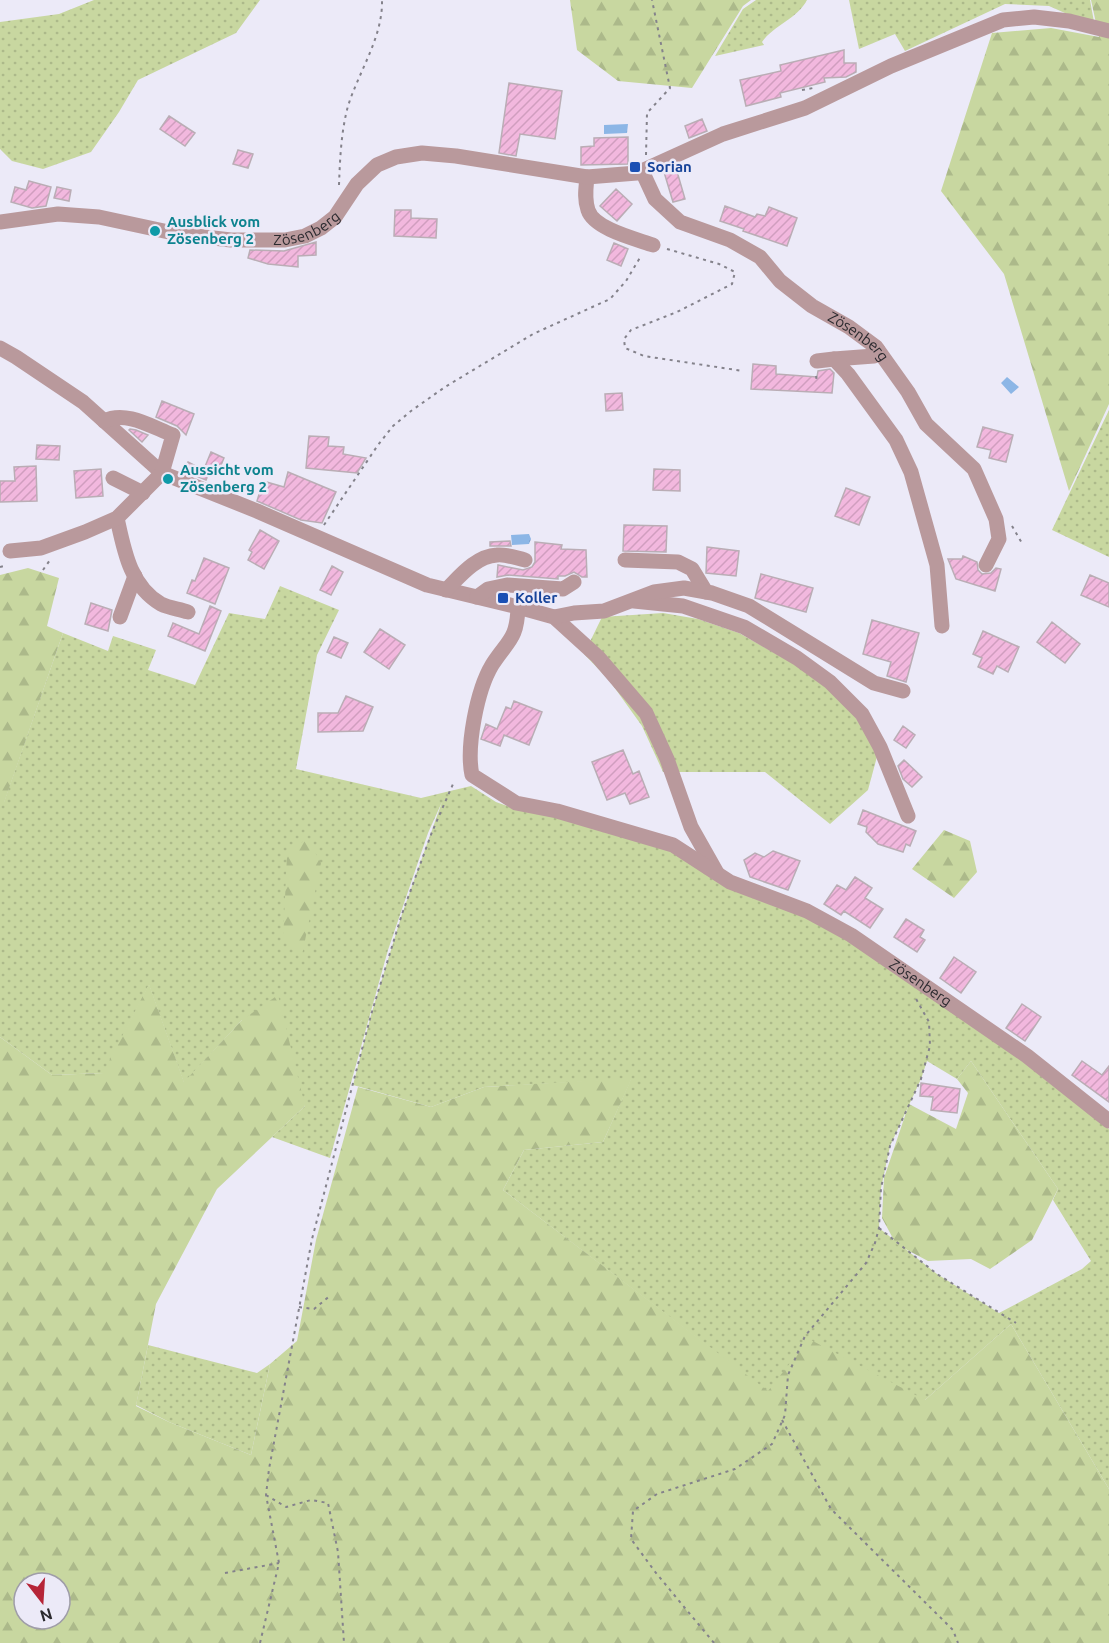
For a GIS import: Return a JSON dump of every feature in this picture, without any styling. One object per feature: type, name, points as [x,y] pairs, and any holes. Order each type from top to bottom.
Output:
[{"type":"street","name":"Zösenberg","points":[[0,222],[58,214],[99,217],[178,234],[231,240],[285,240],[305,236],[321,228],[335,217],[357,184],[377,165],[396,157],[422,153],[456,156],[587,177],[637,173],[723,134],[805,108],[891,66],[1003,20],[1034,17],[1069,21],[1109,31]]},
{"type":"street","name":"Zösenberg","points":[[644,170],[654,199],[680,222],[730,240],[760,257],[780,281],[812,306],[849,327],[878,350],[908,392],[926,424],[974,469],[996,519],[999,538],[986,565]]},
{"type":"street","points":[[587,177],[585,196],[588,212],[595,221],[651,244]]},
{"type":"street","points":[[0,348],[82,402],[162,473],[427,585],[554,617],[598,657],[646,713],[667,759],[691,827],[717,873]]},
{"type":"street","points":[[834,359],[874,356],[878,354],[878,350]]},
{"type":"street","name":"Zösenberg","points":[[818,361],[834,359],[848,374],[896,440],[911,472],[937,565],[942,626]]},
{"type":"street","points":[[10,551],[41,548],[117,518],[162,473],[173,435],[129,418],[113,417],[104,421]]},
{"type":"street","points":[[113,478],[143,493]]},
{"type":"street","points":[[117,518],[127,560],[145,592],[162,605],[188,612]]},
{"type":"street","points":[[446,590],[465,570],[484,557],[499,554],[525,560]]},
{"type":"street","points":[[626,560],[678,562],[692,569],[705,592]]},
{"type":"street","points":[[120,617],[135,576]]},
{"type":"street","points":[[477,597],[488,589],[507,585],[563,589],[574,582]]},
{"type":"street","points":[[554,617],[604,610],[654,592],[684,588],[705,592],[749,606],[874,683],[903,691]]},
{"type":"street","points":[[631,601],[683,606],[744,627],[797,658],[830,682],[862,714],[880,747],[908,816]]},
{"type":"street","name":"Zösenberg","points":[[519,607],[516,631],[491,666],[482,691],[471,732],[472,775],[516,803],[557,811],[673,845],[738,885],[807,911],[851,935],[1028,1056],[1109,1121]]},
{"type":"street","points":[[673,845],[691,827]]},
{"type":"path","points":[[338,190],[340,151],[348,107],[380,22],[382,0]]},
{"type":"path","points":[[644,170],[647,113],[670,88],[652,0]]},
{"type":"path","points":[[317,537],[344,494],[393,426],[445,387],[504,350],[545,327],[610,299],[626,281],[651,244],[719,264],[735,272],[732,284],[677,312],[631,330],[624,339],[625,348],[644,356],[743,371]]},
{"type":"path","points":[[260,1643],[279,1563],[266,1495],[269,1469],[312,1239],[371,1015],[402,914],[453,783]]},
{"type":"path","points":[[714,1643],[631,1539],[633,1511],[657,1494],[735,1469],[772,1444],[785,1414],[788,1375],[805,1336],[866,1263],[875,1243],[879,1228],[881,1188],[890,1146],[921,1079],[930,1046],[929,1022],[910,990]]},
{"type":"path","points":[[879,1228],[937,1274],[1016,1323]]},
{"type":"path","points":[[299,1306],[314,1309],[331,1295]]},
{"type":"path","points":[[782,1420],[831,1509],[953,1630],[958,1643]]},
{"type":"path","points":[[266,1495],[286,1507],[311,1500],[328,1503],[338,1552],[344,1643]]},
{"type":"path","points":[[225,1573],[279,1563]]},
{"type":"green space","points":[[94,0],[260,0],[236,33],[138,80],[91,152],[43,169],[12,161],[0,149],[0,22],[59,14]]},
{"type":"green space","points":[[570,0],[751,0],[743,6],[692,88],[618,81],[577,50]]},
{"type":"green space","points":[[756,0],[807,0],[803,7],[767,36],[762,42],[764,45],[715,56],[743,9]]},
{"type":"green space","points":[[849,0],[1090,0],[1094,22],[1074,17],[1049,6],[1005,4],[905,51],[895,34],[859,49]]},
{"type":"green space","points":[[1091,0],[1109,0],[1109,404],[1069,491],[1004,274],[941,191],[992,33],[1051,28],[1099,37]]},
{"type":"green space","points":[[1109,410],[1109,557],[1052,530]]},
{"type":"green space","points":[[28,568],[59,578],[47,626],[63,633],[4,803],[0,802],[0,575]]},
{"type":"green space","points":[[280,586],[339,610],[317,655],[296,769],[421,798],[471,786],[496,802],[513,808],[543,814],[669,849],[838,932],[999,1043],[1109,1129],[1109,1489],[1011,1324],[925,1400],[768,1392],[503,1190],[524,1150],[603,1142],[631,1079],[484,1087],[431,1107],[353,1085],[371,1015],[402,914],[442,802],[428,833],[388,950],[330,1158],[272,1137],[305,1106],[242,1020],[184,1083],[149,985],[104,1073],[52,1075],[0,1037],[0,802],[4,802],[63,633],[108,651],[113,636],[156,650],[148,670],[195,685],[229,613],[265,619]],"holes":[[[927,1061],[957,1079],[971,1061],[1058,1189],[1053,1200],[1091,1261],[1082,1269],[999,1313],[937,1274],[879,1228],[881,1188],[890,1146]]]},
{"type":"green space","points":[[663,613],[698,619],[739,633],[814,675],[848,705],[878,753],[868,790],[830,824],[765,772],[663,772],[642,726],[609,680],[584,654],[602,617]]},
{"type":"green space","points":[[944,830],[970,841],[977,872],[954,898],[912,869]]},
{"type":"green space","points":[[307,838],[321,863],[302,955],[283,941],[287,855]]},
{"type":"green space","points":[[149,984],[184,1082],[242,1020],[278,995],[305,1106],[217,1189],[156,1304],[136,1406],[251,1455],[270,1364],[297,1341],[316,1240],[358,1087],[431,1107],[484,1087],[632,1078],[603,1142],[524,1150],[503,1190],[768,1391],[809,1339],[925,1400],[1011,1324],[1109,1489],[1109,1643],[0,1643],[0,1037],[52,1075],[103,1073]]},
{"type":"green space","points":[[971,1061],[1058,1189],[1032,1240],[990,1269],[971,1259],[928,1261],[896,1244],[882,1218],[884,1178],[909,1104],[956,1129],[968,1093],[957,1079]]},
{"type":"green space","points":[[148,1345],[257,1373],[270,1364],[251,1455],[169,1422],[136,1405]]},
{"type":"water","points":[[628,124],[627,133],[604,134],[604,125]]},
{"type":"water","points":[[1007,377],[1019,387],[1011,394],[1001,383]]},
{"type":"water","points":[[529,534],[531,539],[529,544],[512,545],[511,535]]},
{"type":"building","points":[[844,50],[844,63],[856,63],[856,72],[846,77],[824,78],[825,82],[780,93],[781,97],[746,106],[740,80],[781,71],[780,65]]},
{"type":"building","points":[[509,83],[562,91],[555,139],[520,134],[516,156],[499,153]]},
{"type":"building","points":[[169,116],[195,133],[185,146],[160,129]]},
{"type":"building","points":[[702,119],[707,131],[689,138],[685,126]]},
{"type":"building","points":[[628,137],[628,164],[581,165],[581,147],[594,146],[594,138]]},
{"type":"building","points":[[238,150],[253,154],[248,168],[233,164]]},
{"type":"building","points":[[676,168],[685,199],[673,202],[664,172]]},
{"type":"building","points":[[29,181],[51,187],[46,206],[32,208],[11,202],[15,187],[26,190]]},
{"type":"building","points":[[57,187],[71,190],[69,201],[54,198]]},
{"type":"building","points":[[616,189],[632,204],[617,221],[600,206]]},
{"type":"building","points":[[725,206],[755,217],[757,214],[765,216],[769,207],[797,218],[787,246],[720,221]]},
{"type":"building","points":[[395,210],[411,210],[411,218],[437,219],[436,238],[394,236]]},
{"type":"building","points":[[316,242],[316,255],[298,256],[298,267],[268,264],[248,258],[250,250],[284,251]]},
{"type":"building","points":[[614,243],[628,249],[621,266],[607,260]]},
{"type":"building","points":[[753,364],[776,366],[776,374],[817,377],[818,371],[830,369],[834,373],[832,393],[751,389]]},
{"type":"building","points":[[622,393],[623,410],[606,411],[605,394]]},
{"type":"building","points":[[162,401],[194,414],[186,435],[177,426],[156,417]]},
{"type":"building","points":[[983,427],[1013,435],[1006,462],[989,458],[991,450],[977,447]]},
{"type":"building","points":[[130,429],[136,430],[148,435],[142,442]]},
{"type":"building","points":[[309,436],[329,437],[328,446],[344,447],[343,454],[366,458],[357,473],[306,468]]},
{"type":"building","points":[[37,445],[60,446],[59,460],[36,459]]},
{"type":"building","points":[[211,452],[224,458],[217,475],[204,469]]},
{"type":"building","points":[[188,462],[209,473],[206,480],[184,471]]},
{"type":"building","points":[[36,466],[37,501],[0,502],[0,481],[15,481],[14,467]]},
{"type":"building","points":[[101,469],[103,496],[76,498],[74,471]]},
{"type":"building","points":[[654,469],[680,470],[680,491],[653,490]]},
{"type":"building","points":[[288,472],[336,492],[322,523],[301,520],[257,501],[263,481],[284,487]]},
{"type":"building","points":[[846,488],[870,497],[859,525],[835,516]]},
{"type":"building","points":[[624,525],[667,526],[666,552],[623,551]]},
{"type":"building","points":[[260,530],[279,541],[264,569],[248,560],[252,552],[249,550]]},
{"type":"building","points":[[510,541],[511,546],[490,546],[490,542]]},
{"type":"building","points":[[535,542],[562,545],[561,549],[586,550],[587,577],[574,572],[558,576],[558,579],[508,575],[497,577],[498,565],[523,570],[532,567],[535,562]]},
{"type":"building","points":[[707,547],[739,551],[736,576],[706,573]]},
{"type":"building","points":[[963,556],[977,562],[978,570],[982,574],[991,573],[996,568],[1001,569],[995,591],[956,579],[948,559],[962,559]]},
{"type":"building","points":[[204,558],[229,568],[215,604],[187,593],[192,580],[195,581]]},
{"type":"building","points":[[332,566],[343,572],[331,595],[320,590]]},
{"type":"building","points":[[761,574],[813,588],[806,612],[755,598]]},
{"type":"building","points":[[1090,575],[1109,583],[1109,607],[1081,595]]},
{"type":"building","points":[[91,603],[112,610],[108,631],[85,624]]},
{"type":"building","points":[[210,606],[221,611],[205,651],[168,636],[173,623],[199,634]]},
{"type":"building","points":[[872,620],[919,633],[906,682],[887,676],[891,662],[863,654]]},
{"type":"building","points":[[1052,622],[1080,644],[1065,663],[1037,642]]},
{"type":"building","points":[[380,629],[405,645],[389,669],[364,652]]},
{"type":"building","points":[[983,631],[1019,647],[1008,672],[997,666],[993,674],[978,667],[982,658],[973,654]]},
{"type":"building","points":[[334,637],[348,643],[341,658],[327,652]]},
{"type":"building","points":[[346,696],[373,707],[363,731],[318,732],[318,713],[338,713]]},
{"type":"building","points":[[514,701],[542,712],[529,745],[504,735],[500,746],[481,739],[486,724],[497,729],[506,707],[511,709]]},
{"type":"building","points":[[903,726],[915,735],[906,748],[894,740]]},
{"type":"building","points":[[623,750],[633,774],[639,771],[649,797],[630,804],[625,793],[607,800],[592,762]]},
{"type":"building","points":[[904,760],[922,777],[912,787],[903,779],[898,766]]},
{"type":"building","points":[[863,810],[916,831],[910,846],[906,844],[903,852],[878,844],[866,832],[867,827],[858,824]]},
{"type":"building","points":[[773,851],[800,861],[788,890],[750,877],[744,860],[755,853],[764,857]]},
{"type":"building","points":[[855,877],[872,888],[865,898],[883,909],[870,928],[844,911],[841,915],[824,904],[837,885],[846,890]]},
{"type":"building","points":[[906,919],[924,930],[920,937],[925,940],[917,952],[894,937]]},
{"type":"building","points":[[954,957],[976,972],[961,993],[940,978]]},
{"type":"building","points":[[1022,1004],[1041,1017],[1025,1041],[1006,1028]]},
{"type":"building","points":[[1082,1061],[1102,1075],[1109,1066],[1109,1102],[1072,1075]]},
{"type":"building","points":[[921,1083],[960,1089],[957,1113],[931,1110],[933,1097],[920,1096]]},
{"type":"place","name":"Sorian","points":[[635,167]]},
{"type":"place","name":"Ausblick vom Zösenberg 2","points":[[155,231]]},
{"type":"place","name":"Aussicht vom Zösenberg 2","points":[[168,479]]},
{"type":"place","name":"Koller","points":[[503,598]]}]
